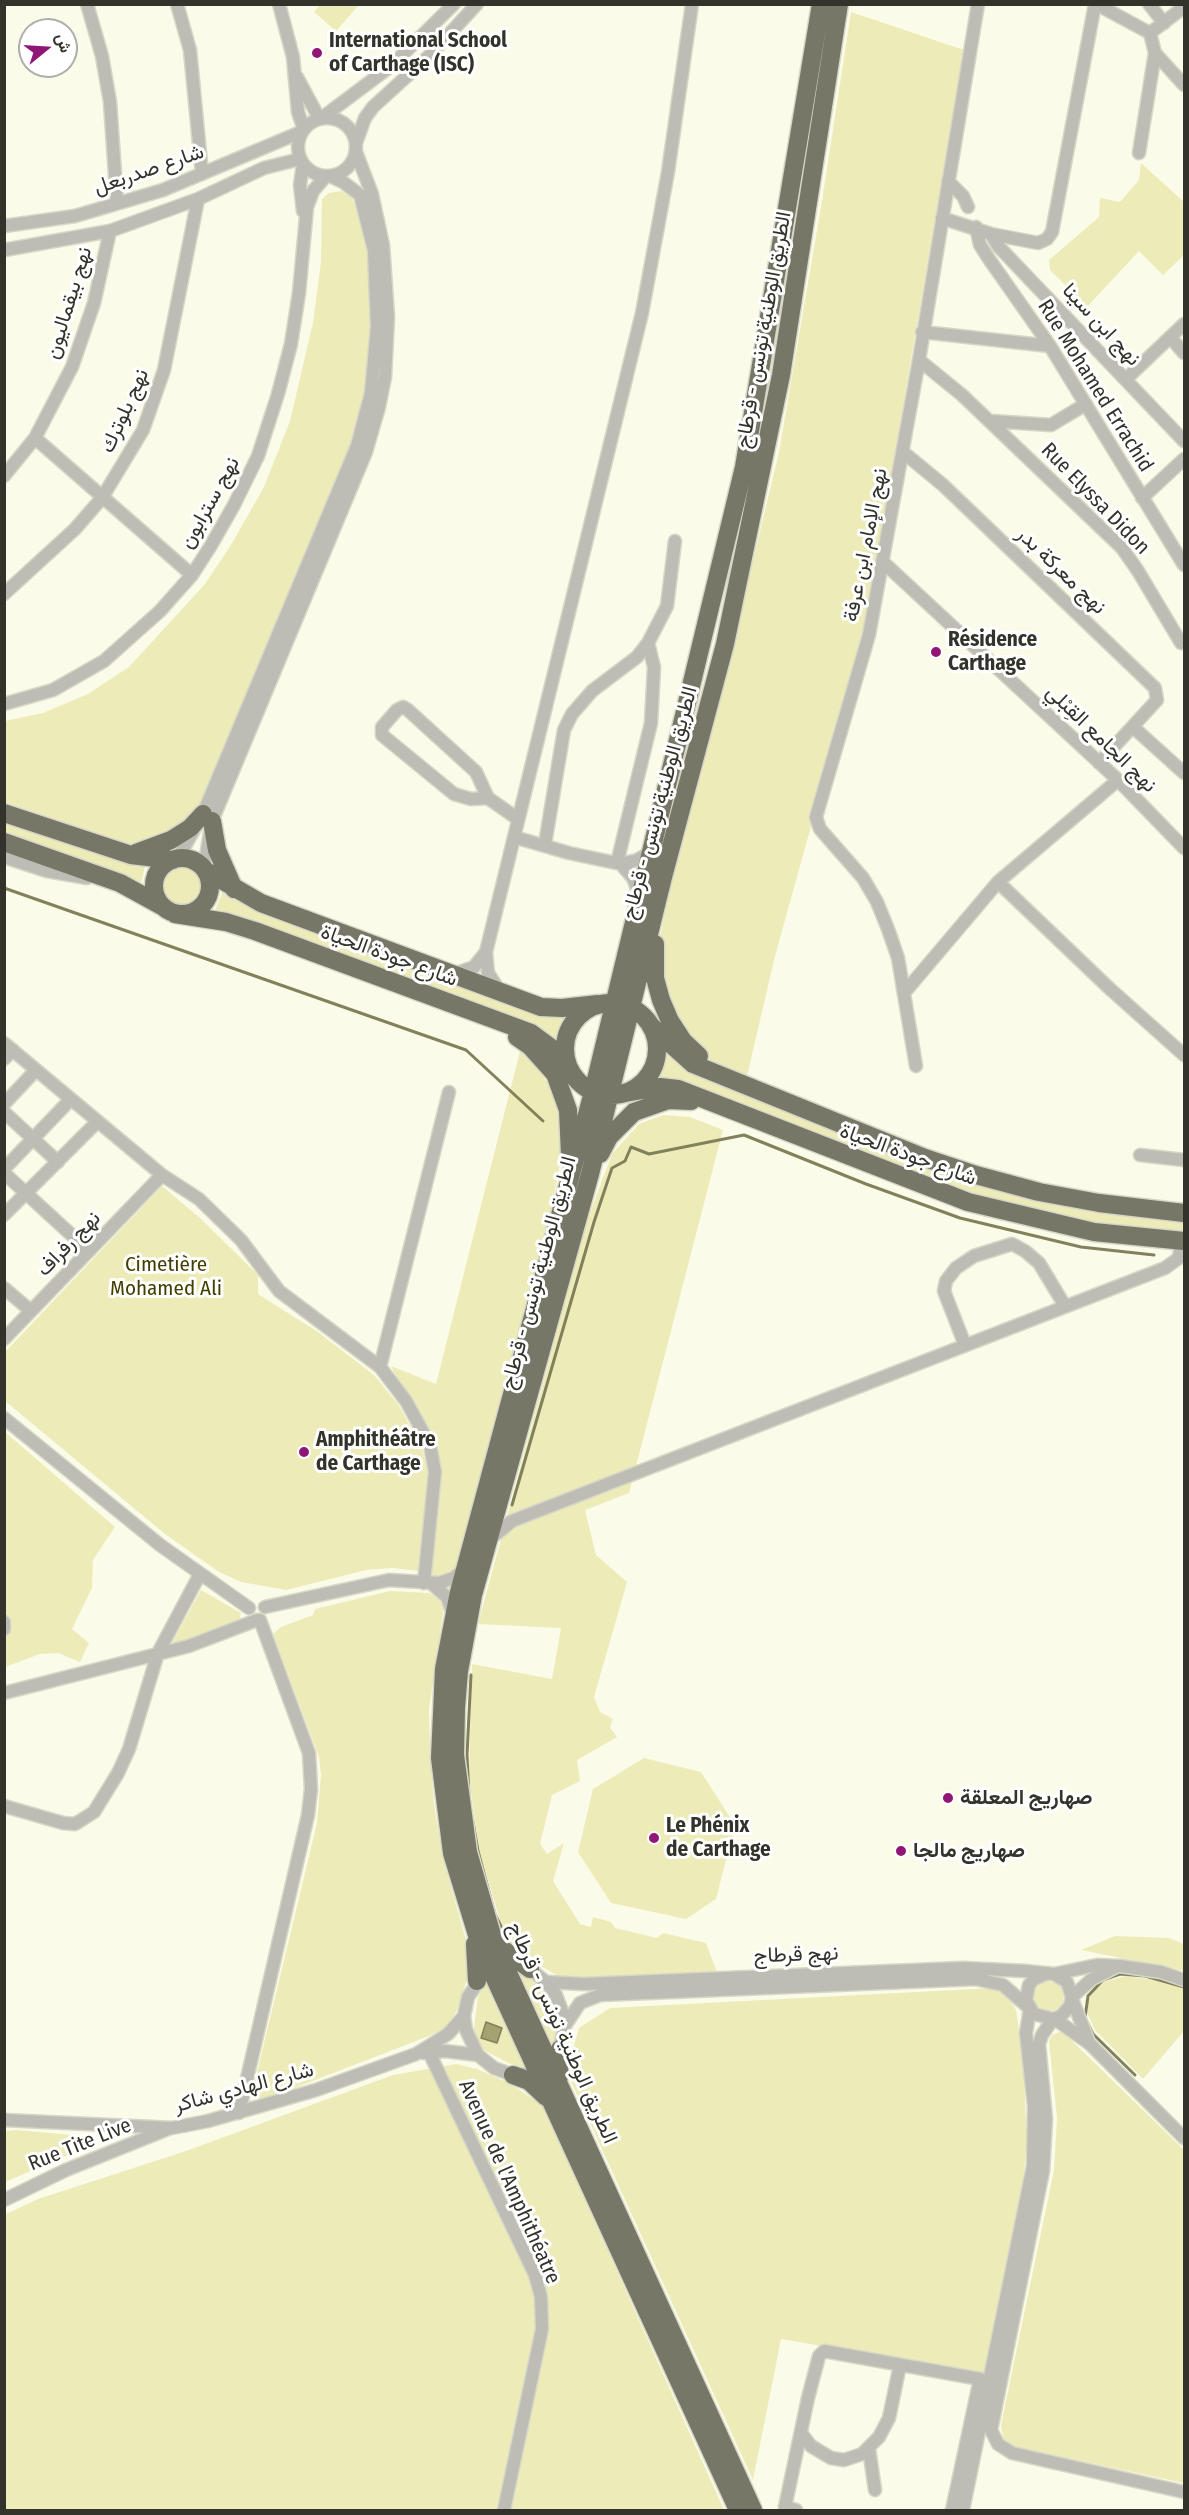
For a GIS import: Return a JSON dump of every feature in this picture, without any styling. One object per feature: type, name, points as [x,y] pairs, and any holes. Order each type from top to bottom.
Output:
[{"type":"highway","name":"الطريق الوطنية تونس - قرطاج","points":[[496,1964],[494,1942],[468,1852],[455,1755],[459,1671],[473,1595],[590,1174],[609,1094],[614,1005],[744,467],[762,372],[821,4]]},
{"type":"highway","name":"الطريق الوطنية تونس - قرطاج","points":[[614,1005],[663,877],[725,644],[763,472],[783,364],[839,4]]},
{"type":"highway","name":"شارع جودة الحياة","points":[[4,813],[131,855],[197,862],[234,889],[261,903],[541,1007],[614,1005],[651,1026],[693,1064],[875,1139],[976,1175],[1099,1203],[1185,1213]]},
{"type":"highway","points":[[131,855],[171,840],[208,817],[217,850],[234,889]]},
{"type":"highway","name":"شارع جودة الحياة","points":[[4,842],[120,883],[169,910],[226,922],[255,931],[531,1033],[550,1047],[580,1084],[609,1094],[669,1087],[695,1095],[708,1103],[968,1202],[1094,1232],[1183,1240]]},
{"type":"highway","points":[[176,859],[166,863],[156,876],[155,892],[169,910],[192,913],[205,903],[210,887],[205,870]]},
{"type":"highway","points":[[663,877],[653,959],[655,978],[670,1021],[683,1041],[720,1075]]},
{"type":"highway","points":[[574,1007],[620,979]]},
{"type":"highway","points":[[571,1073],[565,1053],[568,1032],[575,1020],[585,1010],[614,1005]]},
{"type":"highway","points":[[477,1012],[530,1046],[555,1074],[568,1110],[570,1176]]},
{"type":"highway","points":[[609,1094],[645,1081],[656,1061],[656,1037],[651,1026]]},
{"type":"highway","name":"الطريق الوطنية تونس - قرطاج","points":[[609,1094],[570,1176],[465,1568],[453,1616],[444,1669],[440,1758],[452,1853],[474,1928],[496,1964],[545,2069],[738,2511]]},
{"type":"highway","points":[[590,1174],[609,1137],[634,1112],[668,1100],[708,1103]]},
{"type":"highway","points":[[474,1928],[477,1981]]},
{"type":"highway","points":[[494,1942],[530,1969]]},
{"type":"highway","points":[[513,2075],[529,2081],[556,2097],[560,2049]]},
{"type":"highway","name":"الطريق الوطنية تونس - قرطاج","points":[[556,2097],[753,2511]]},
{"type":"street","points":[[87,4],[100,48],[110,102],[117,203]]},
{"type":"street","points":[[177,4],[190,50],[202,174]]},
{"type":"street","points":[[205,870],[208,817],[357,446],[371,393],[377,327],[374,250],[360,195],[343,182],[312,172],[301,161],[297,150],[302,130],[298,112],[296,76],[279,4]]},
{"type":"street","points":[[302,130],[347,102],[391,66],[454,4]]},
{"type":"street","points":[[328,176],[347,168],[365,118],[373,106],[429,56],[477,4]]},
{"type":"street","points":[[499,990],[488,973],[486,952],[642,313],[668,172],[692,4]]},
{"type":"street","name":"نهج الإمام ابن عرفة","points":[[916,1066],[898,958],[877,902],[849,860],[820,829],[816,817],[869,635],[919,360],[978,4]]},
{"type":"street","points":[[942,218],[976,227],[991,234],[1038,243],[1047,239],[1052,232],[1095,4],[1150,33],[1155,53],[1139,153]]},
{"type":"street","points":[[1149,4],[1164,23]]},
{"type":"street","points":[[1150,33],[1185,7]]},
{"type":"street","points":[[1155,53],[1185,85]]},
{"type":"street","points":[[296,76],[321,118]]},
{"type":"street","points":[[176,859],[208,817],[366,452],[385,377],[388,317],[383,245],[372,194],[348,126],[341,121],[321,118]]},
{"type":"street","name":"شارع صدربعل","points":[[4,226],[75,216],[164,190],[302,130]]},
{"type":"street","name":"شارع صدربعل","points":[[4,250],[110,231],[198,199],[264,168],[301,161]]},
{"type":"street","name":"نهج سترابون","points":[[301,161],[300,186],[305,222]]},
{"type":"street","name":"نهج سترابون","points":[[4,704],[53,690],[104,661],[160,611],[192,575],[234,506],[258,456],[291,344],[310,197],[328,176]]},
{"type":"street","points":[[948,181],[963,196],[968,207]]},
{"type":"street","name":"نهج بلوترك","points":[[4,594],[75,529],[102,498],[129,455],[154,403],[172,336],[198,199]]},
{"type":"street","name":"Rue Mohamed Errachid","points":[[976,227],[980,245],[1050,346],[1184,563]]},
{"type":"street","name":"نهج بيقماليون","points":[[4,476],[35,438],[72,367],[85,333],[110,231]]},
{"type":"street","name":"نهج ابن سينا","points":[[991,234],[999,247],[1185,441]]},
{"type":"street","points":[[1126,379],[1185,324]]},
{"type":"street","points":[[922,332],[1050,346]]},
{"type":"street","points":[[1170,337],[1185,353]]},
{"type":"street","name":"Rue Elyssa Didon","points":[[919,360],[990,421],[1122,549],[1181,643]]},
{"type":"street","name":"Rue Elyssa Didon","points":[[990,421],[1051,425],[1086,404]]},
{"type":"street","points":[[35,438],[192,575]]},
{"type":"street","name":"نهج معركة بدر","points":[[903,452],[943,485],[1155,687],[1157,700],[1100,763]]},
{"type":"street","points":[[1142,498],[1185,459]]},
{"type":"street","points":[[545,844],[564,730],[572,714],[592,691],[637,657],[648,643],[667,606],[675,541]]},
{"type":"street","name":"نهج الجامع القِبْلي","points":[[883,562],[1118,780],[1185,848]]},
{"type":"street","points":[[619,864],[651,723],[654,667],[648,643]]},
{"type":"street","points":[[488,798],[471,799],[454,794],[382,735],[382,727],[397,710],[403,707],[408,710],[476,772],[488,798],[518,819]]},
{"type":"street","points":[[542,723],[564,730]]},
{"type":"street","points":[[1133,727],[1185,773]]},
{"type":"street","points":[[904,993],[998,882],[1118,780]]},
{"type":"street","points":[[514,837],[619,864],[637,860],[651,852]]},
{"type":"street","points":[[4,857],[47,871],[120,883]]},
{"type":"street","points":[[619,864],[633,878],[640,898]]},
{"type":"street","points":[[998,882],[1109,988],[1185,1055]]},
{"type":"street","points":[[454,974],[474,967],[486,952]]},
{"type":"street","points":[[7,1051],[36,1070],[162,1175],[199,1199],[241,1240],[279,1291],[380,1366],[406,1401],[430,1445],[435,1472],[428,1583]]},
{"type":"street","points":[[36,1070],[5,1112],[58,1161]]},
{"type":"street","points":[[380,1366],[449,1092]]},
{"type":"street","points":[[71,1099],[4,1171],[89,1251]]},
{"type":"street","points":[[4,1215],[97,1122]]},
{"type":"street","points":[[1140,1155],[1185,1160]]},
{"type":"street","name":"نهج رفراف","points":[[4,1339],[162,1175]]},
{"type":"street","points":[[489,1540],[512,1521],[1170,1266],[1179,1258],[1183,1240]]},
{"type":"street","points":[[965,1345],[944,1291],[945,1281],[956,1268],[974,1256],[1012,1244],[1038,1263],[1065,1306]]},
{"type":"street","points":[[4,1287],[31,1311]]},
{"type":"street","points":[[4,1418],[200,1574],[249,1608],[250,1617],[259,1620]]},
{"type":"street","points":[[249,1608],[258,1602],[265,1607],[389,1580],[428,1583],[451,1580],[465,1568]]},
{"type":"street","points":[[4,1806],[63,1823],[75,1824],[94,1812],[102,1802],[126,1756],[158,1653],[200,1574]]},
{"type":"street","points":[[428,1583],[447,1597],[453,1616]]},
{"type":"street","points":[[4,1693],[189,1646],[259,1620],[265,1614],[265,1607]]},
{"type":"street","points":[[239,2113],[308,1815],[311,1789],[309,1754],[259,1620]]},
{"type":"street","points":[[4,1622],[4,1629]]},
{"type":"street","points":[[496,1964],[530,1969],[546,1982],[556,1995],[564,2027],[560,2049],[545,2069],[513,2075],[494,2068],[478,2055],[470,2043],[464,2016],[468,1997],[477,1981],[496,1964]]},
{"type":"street","name":"نهج قرطاج","points":[[546,1982],[584,1984],[963,1968],[1051,1974],[1097,1965],[1146,1969],[1185,1980]]},
{"type":"street","points":[[952,2511],[990,2381],[1043,2171],[1046,2119],[1039,2044],[1042,2035],[1054,2019],[1067,2011],[1072,1998],[1092,1979],[1120,1966]]},
{"type":"street","points":[[963,2511],[1033,2166],[1034,2106],[1026,2034],[1029,2008],[1026,2000],[1029,1985],[1040,1975],[1051,1974],[1067,1982],[1090,2044]]},
{"type":"street","name":"نهج قرطاج","points":[[564,2027],[580,2003],[600,1995],[976,1979],[994,1981],[1003,1985],[1029,2008]]},
{"type":"street","points":[[1029,2008],[1040,2018],[1054,2019],[1090,2044],[1185,2138]]},
{"type":"street","points":[[424,2051],[448,2034],[464,2016]]},
{"type":"street","points":[[424,2051],[478,2055]]},
{"type":"street","name":"شارع الهادي شاكر","points":[[4,2120],[172,2128],[239,2113],[316,2090],[424,2051]]},
{"type":"street","name":"Avenue de l'Amphithéatre","points":[[424,2051],[535,2275],[541,2297],[542,2329],[504,2511]]},
{"type":"street","name":"Rue Tite Live","points":[[4,2200],[66,2170],[172,2128]]},
{"type":"street","points":[[796,2511],[784,2507],[820,2353],[990,2381]]},
{"type":"street","points":[[801,2433],[811,2446],[831,2457],[852,2458],[869,2449],[879,2437],[889,2418],[900,2365]]},
{"type":"street","points":[[990,2381],[991,2430],[1003,2449],[1044,2461],[1185,2492]]},
{"type":"street","points":[[869,2449],[875,2490]]},
{"type":"green space","points":[[320,5],[359,5],[336,31],[314,12]]},
{"type":"green space","points":[[851,12],[964,50],[863,639],[775,956],[747,1076],[711,1062],[684,1038],[661,999],[656,958],[672,876],[733,644],[779,452],[822,201]]},
{"type":"green space","points":[[1141,163],[1184,202],[1184,255],[1163,275],[1139,251],[1087,307],[1050,270],[1049,260],[1099,217],[1100,198],[1120,202],[1139,180]]},
{"type":"green space","points":[[341,191],[352,198],[364,228],[370,268],[373,366],[354,445],[209,790],[193,816],[171,833],[135,846],[5,802],[5,721],[43,713],[88,694],[129,667],[205,584],[231,545],[264,487],[290,421],[313,323],[321,262],[322,199],[329,193]]},
{"type":"green space","points":[[5,821],[145,866],[140,888],[5,838]]},
{"type":"green space","points":[[182,865],[197,872],[204,887],[197,902],[182,909],[167,902],[160,887],[167,872]]},
{"type":"green space","points":[[223,891],[242,903],[476,989],[567,1016],[560,1031],[557,1046],[214,913]]},
{"type":"green space","points":[[664,1049],[923,1163],[1184,1219],[1184,1234],[1094,1225],[970,1196],[689,1085],[655,1078]]},
{"type":"green space","points":[[520,1051],[537,1065],[556,1099],[564,1123],[563,1150],[550,1214],[458,1567],[451,1575],[440,1578],[432,1576],[440,1473],[391,1366],[436,1384]]},
{"type":"green space","points":[[663,1115],[690,1117],[723,1130],[629,1493],[585,1510],[596,1555],[627,1582],[594,1697],[600,1712],[613,1719],[610,1727],[617,1737],[577,1760],[580,1781],[552,1795],[540,1844],[547,1854],[564,1843],[553,1881],[580,1924],[591,1927],[593,1917],[611,1922],[615,1928],[657,1938],[663,1933],[706,1943],[717,1972],[561,1978],[518,1952],[504,1933],[479,1850],[469,1777],[472,1664],[552,1679],[561,1628],[478,1624],[587,1221],[612,1154],[639,1124]]},
{"type":"green space","name":"Cimetière Mohamed Ali","points":[[162,1186],[200,1218],[258,1275],[258,1294],[318,1332],[374,1375],[398,1404],[422,1447],[428,1473],[418,1571],[393,1568],[366,1570],[286,1590],[241,1582],[219,1572],[165,1534],[5,1401],[5,1352]]},
{"type":"green space","points":[[5,1432],[115,1527],[93,1560],[92,1588],[72,1629],[89,1643],[80,1662],[58,1653],[40,1654],[5,1667]]},
{"type":"green space","points":[[201,1590],[241,1613],[239,1622],[177,1647],[173,1641]]},
{"type":"green space","points":[[390,1591],[429,1593],[438,1598],[444,1607],[429,1709],[430,1757],[442,1855],[470,1954],[471,1966],[457,2011],[445,2028],[261,2101],[256,2098],[253,2089],[317,1823],[321,1775],[319,1757],[273,1634],[281,1627],[313,1615],[315,1609]]},
{"type":"green space","points":[[644,1758],[701,1772],[735,1825],[716,1899],[686,1919],[611,1903],[578,1852],[593,1789]]},
{"type":"green space","points":[[1115,1936],[1169,1938],[1184,1944],[1184,1971],[1081,1950]]},
{"type":"green space","points":[[513,1969],[539,1984],[554,2004],[558,2018],[554,2050],[529,2069],[508,2063],[484,2050],[473,2035],[478,1997],[488,1979]]},
{"type":"green space","points":[[1126,1976],[1164,1981],[1184,1988],[1184,2031],[1143,2079],[1095,2030],[1088,2015],[1088,2001],[1093,1991],[1103,1982]]},
{"type":"green space","points":[[1049,1981],[1060,1985],[1064,1996],[1060,2007],[1049,2011],[1038,2007],[1034,1996],[1038,1985]]},
{"type":"green space","points":[[993,1988],[1008,1997],[1016,2010],[1023,2056],[1027,2143],[1022,2193],[987,2374],[781,2339],[753,2480],[569,2077],[568,2066],[579,2028],[610,2008]]},
{"type":"green space","points":[[1062,2031],[1184,2150],[1184,2483],[1014,2447],[1003,2438],[1001,2425],[1054,2170],[1057,2118],[1049,2041],[1052,2035]]},
{"type":"green space","points":[[456,2064],[477,2069],[509,2083],[543,2106],[724,2510],[5,2510],[4,2215],[38,2199],[186,2151],[393,2075]]},
{"type":"green space","points":[[5,2131],[95,2137],[97,2143],[5,2182]]},
{"type":"shaded area","points":[[486,2022],[502,2028],[497,2043],[481,2038]]},
{"type":"waterway","points":[[4,888],[466,1050],[543,1121]]},
{"type":"waterway","points":[[512,1505],[594,1222],[612,1168],[625,1161],[631,1147],[649,1154],[744,1135],[866,1184],[960,1218],[1081,1247],[1154,1255]]},
{"type":"waterway","points":[[469,1795],[467,1755],[471,1675]]},
{"type":"waterway","points":[[471,1810],[478,1851],[495,1914],[508,1941]]},
{"type":"waterway","points":[[1135,2075],[1093,2034],[1085,2018],[1088,1996],[1103,1980],[1120,1974],[1145,1976],[1184,1987]]},
{"type":"place","name":"International School of Carthage (ISC)","points":[[317,53]]},
{"type":"place","name":"Résidence Carthage","points":[[936,652]]},
{"type":"place","name":"Amphithéâtre de Carthage","points":[[304,1452]]},
{"type":"place","name":"صهاريج المعلقة","points":[[948,1798]]},
{"type":"place","name":"Le Phénix de Carthage","points":[[654,1838]]},
{"type":"place","name":"صهاريج مالجا","points":[[901,1851]]}]
